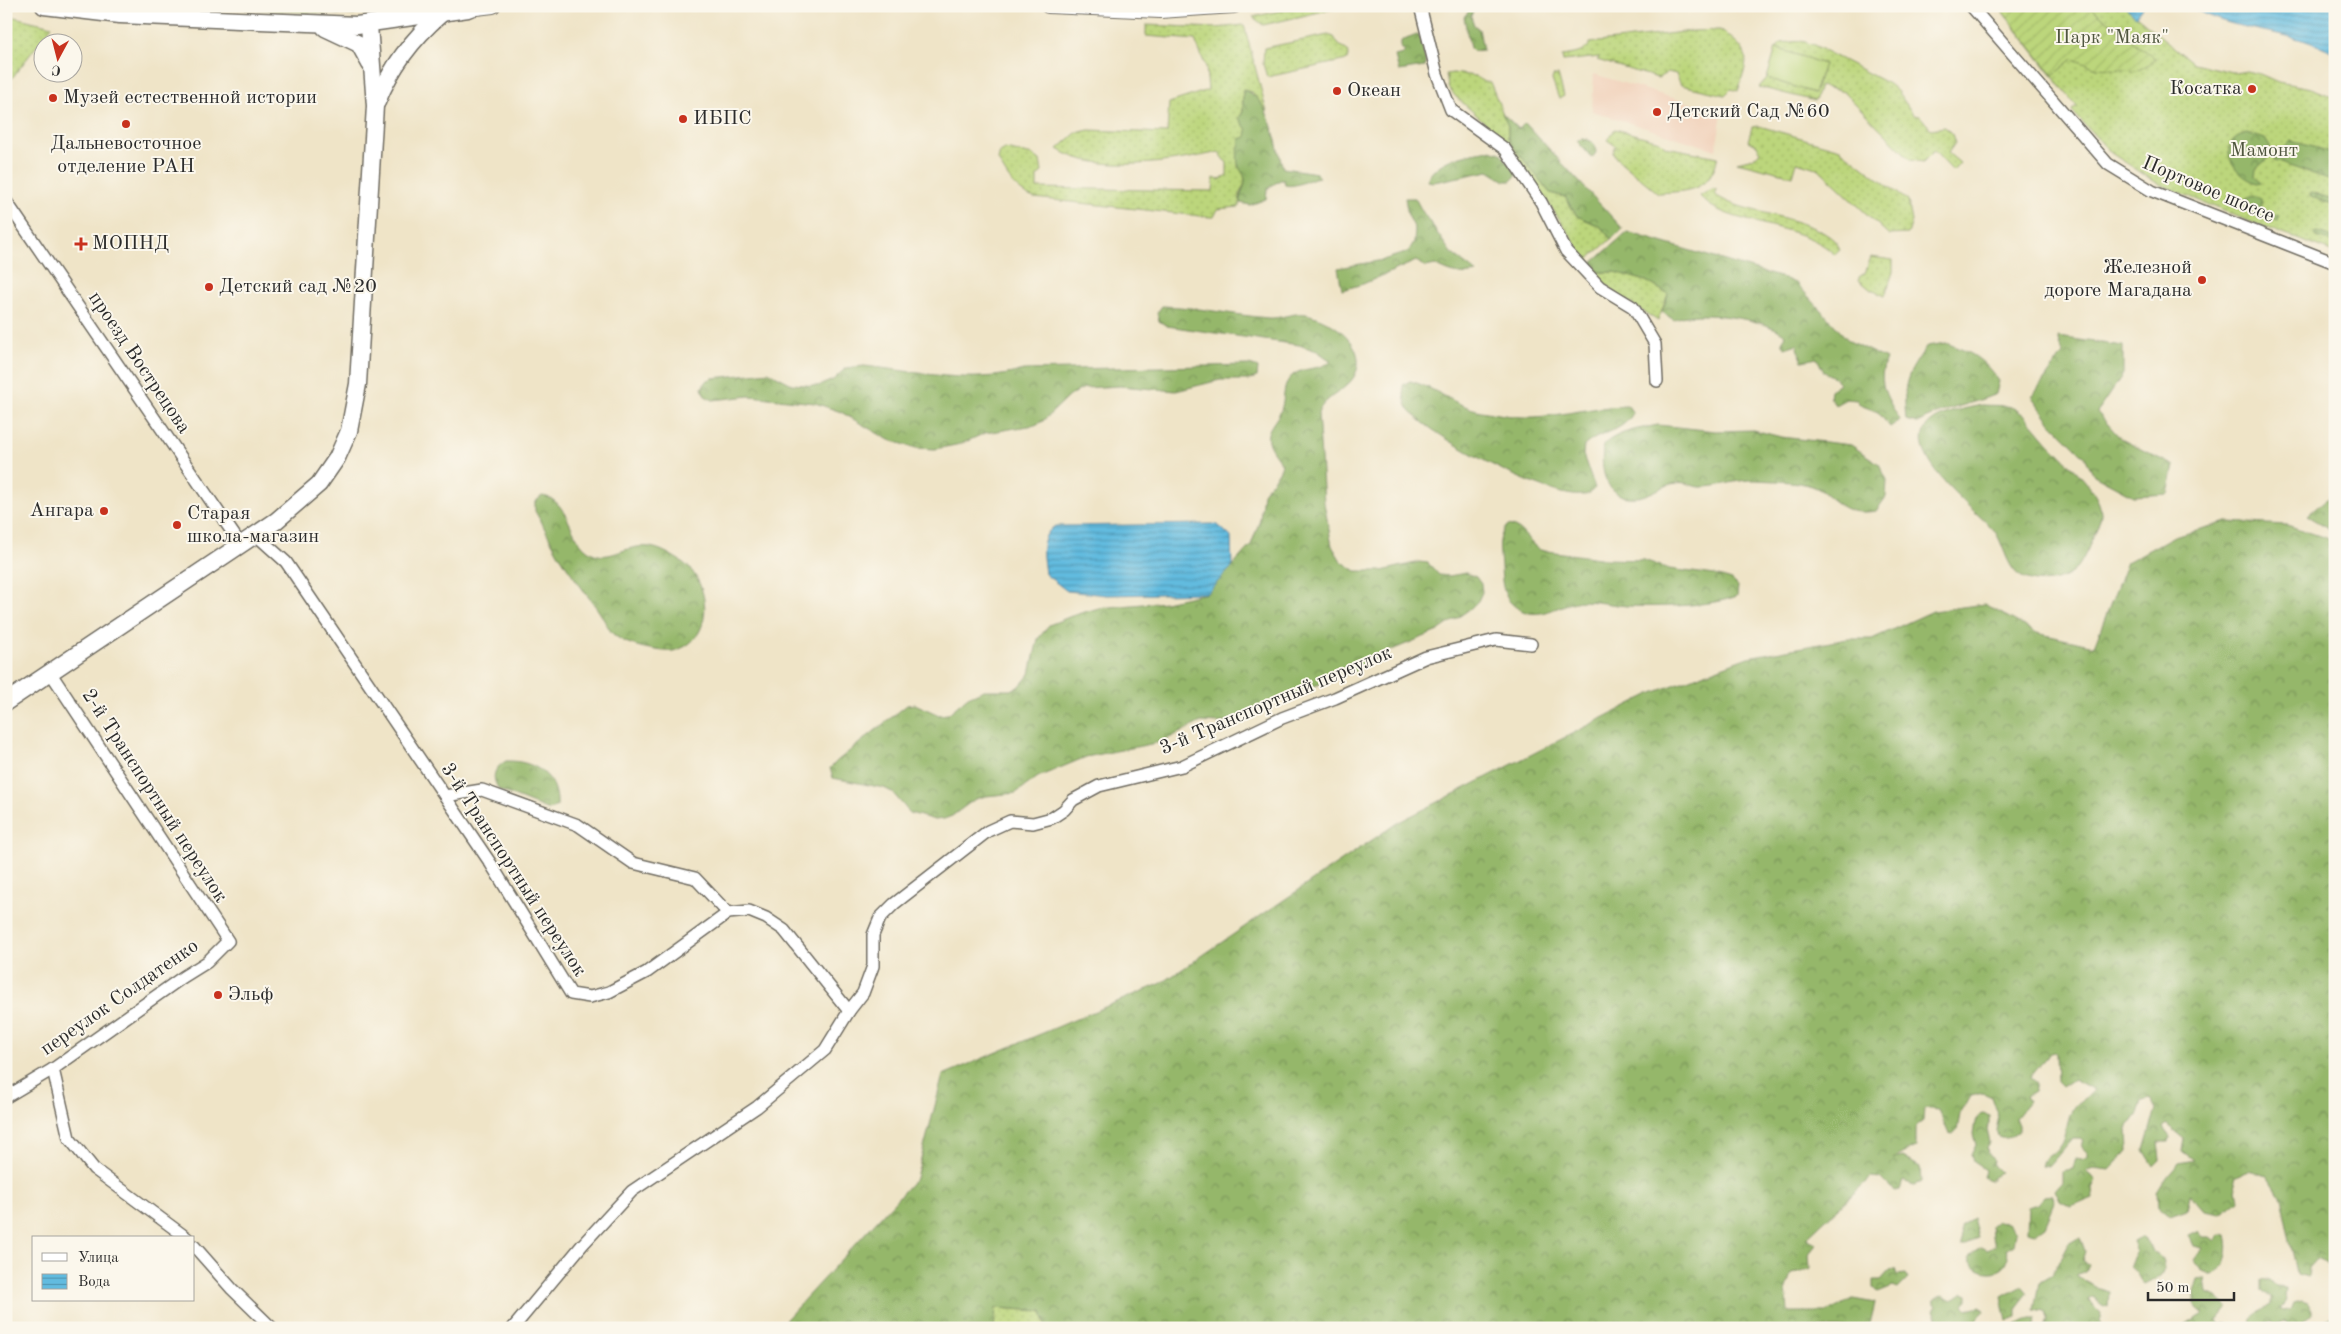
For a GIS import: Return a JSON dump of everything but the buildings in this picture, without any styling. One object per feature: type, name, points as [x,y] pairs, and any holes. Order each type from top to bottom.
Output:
[{"type":"main road","points":[[44,6],[104,14],[369,24],[400,21],[437,9],[468,8]]},
{"type":"main road","points":[[376,106],[385,82],[402,55],[437,9]]},
{"type":"main road","points":[[303,23],[333,31],[354,41],[365,54],[373,74]]},
{"type":"main road","points":[[6,702],[256,535],[294,507],[319,484],[344,445],[353,418],[358,384],[376,106],[369,24]]},
{"type":"street","points":[[468,8],[493,6]]},
{"type":"street","points":[[1048,6],[1160,11],[1234,6]]},
{"type":"street","points":[[1420,6],[1436,74],[1451,110],[1505,149],[1541,202],[1566,251],[1600,287],[1632,308],[1655,344],[1657,381]]},
{"type":"street","name":"Портовое шоссе","points":[[1970,6],[2108,164],[2152,191],[2335,263]]},
{"type":"street","name":"проезд Вострецова","points":[[6,201],[241,545]]},
{"type":"street","name":"3-й Транспортный переулок","points":[[256,535],[286,562],[491,864],[571,994],[590,997],[609,992],[647,972],[728,913]]},
{"type":"street","name":"3-й Транспортный переулок","points":[[513,1328],[583,1244],[632,1191],[757,1107],[825,1050],[863,993],[873,966],[873,936],[880,918],[894,904],[988,831],[1010,820],[1033,823],[1052,818],[1074,800],[1099,786],[1182,766],[1282,718],[1335,698],[1426,657],[1496,640],[1531,644]]},
{"type":"street","name":"2-й Транспортный переулок","points":[[50,672],[228,941]]},
{"type":"street","points":[[445,796],[482,790],[578,825],[633,863],[695,878],[728,913],[749,911],[766,918],[784,930],[850,1012]]},
{"type":"street","name":"переулок Солдатенко","points":[[6,1097],[53,1069],[183,977],[208,962],[228,941]]},
{"type":"street","points":[[53,1069],[70,1138],[84,1159],[94,1169],[184,1236]]},
{"type":"street","points":[[195,1247],[232,1289],[272,1328]]},
{"type":"shaded area","name":"Детский Сад №60","points":[[1594,74],[1722,113],[1716,150],[1592,111]]},
{"type":"green space","points":[[198,6],[342,6],[356,7],[355,15]]},
{"type":"green space","points":[[420,6],[403,11],[364,14],[363,8]]},
{"type":"green space","points":[[1302,6],[1346,6],[1263,25],[1253,17]]},
{"type":"green space","name":"Мамонт","points":[[1998,6],[2124,6],[2193,63],[2236,73],[2246,71],[2260,74],[2278,82],[2311,88],[2335,97],[2335,253],[2248,221],[2157,183],[2111,153],[2072,111],[2077,107]]},
{"type":"green space","name":"Парк \"Маяк\"","points":[[1998,6],[2089,6],[2156,60],[2137,71],[2097,68],[2073,59],[2053,75]]},
{"type":"green space","points":[[1471,8],[1474,8],[1471,16],[1474,25],[1479,29],[1483,50],[1473,51],[1470,48],[1464,17]]},
{"type":"green space","points":[[6,15],[52,26],[47,32],[32,32],[32,52],[6,86]]},
{"type":"green space","points":[[1146,25],[1216,28],[1244,25],[1267,112],[1252,92],[1243,90],[1243,112],[1239,118],[1248,130],[1246,138],[1241,139],[1238,166],[1244,174],[1245,183],[1240,193],[1239,207],[1218,209],[1214,217],[1210,217],[1034,198],[1022,192],[1009,178],[998,160],[1000,152],[1005,149],[1033,155],[1040,160],[1042,172],[1037,176],[1037,188],[1213,191],[1214,178],[1219,180],[1227,176],[1227,163],[1219,152],[1159,162],[1114,164],[1093,162],[1074,157],[1058,149],[1076,133],[1089,130],[1167,133],[1169,103],[1208,90],[1206,67],[1195,40],[1146,36]]},
{"type":"green space","points":[[1720,30],[1738,43],[1745,55],[1746,62],[1738,91],[1731,89],[1725,95],[1681,85],[1676,74],[1668,72],[1658,78],[1597,60],[1600,57],[1563,61],[1562,56],[1582,51],[1590,43],[1692,31]]},
{"type":"green space","points":[[1328,35],[1334,37],[1338,44],[1349,52],[1347,60],[1267,77],[1263,64],[1264,48]]},
{"type":"green space","points":[[1417,35],[1420,37],[1426,64],[1424,67],[1399,71],[1395,56],[1403,54],[1405,51],[1401,48],[1401,41]]},
{"type":"green space","points":[[1802,41],[1814,45],[1889,84],[1897,91],[1914,115],[1920,116],[1931,129],[1945,127],[1952,134],[1955,143],[1948,153],[1960,163],[1953,171],[1934,151],[1923,162],[1911,160],[1844,92],[1820,86],[1815,101],[1759,87],[1767,78],[1814,93],[1824,64],[1776,48],[1781,43]]},
{"type":"green space","points":[[1776,48],[1824,64],[1814,93],[1767,78]]},
{"type":"green space","points":[[1446,74],[1475,76],[1484,82],[1490,82],[1508,126],[1508,137],[1513,146],[1550,193],[1565,197],[1577,216],[1600,226],[1611,239],[1587,260],[1590,265],[1594,265],[1599,272],[1615,272],[1646,281],[1668,294],[1658,321],[1624,299],[1593,274],[1570,235],[1507,142],[1455,96],[1448,87]]},
{"type":"green space","points":[[1558,75],[1564,96],[1559,99],[1552,80],[1553,76]]},
{"type":"green space","points":[[1243,90],[1252,94],[1260,101],[1266,111],[1283,168],[1317,173],[1319,177],[1289,186],[1285,185],[1284,180],[1280,180],[1267,189],[1266,199],[1250,205],[1240,203],[1240,196],[1245,181],[1238,164],[1238,156],[1240,139],[1246,137],[1247,130],[1239,118],[1243,112]]},
{"type":"green space","points":[[1502,113],[1519,129],[1525,123],[1623,229],[1611,239],[1600,226],[1577,216],[1565,197],[1550,193],[1513,146],[1508,137],[1508,126]]},
{"type":"green space","points":[[1759,126],[1840,149],[1908,201],[1912,221],[1908,234],[1889,235],[1819,169],[1797,162],[1793,176],[1737,162],[1753,158],[1760,152],[1757,145],[1748,141],[1752,127]]},
{"type":"green space","points":[[1615,129],[1660,141],[1666,147],[1718,157],[1714,169],[1703,183],[1696,187],[1688,190],[1658,193],[1616,158],[1613,152],[1616,146],[1607,140]]},
{"type":"green space","points":[[2247,133],[2265,139],[2270,147],[2269,157],[2256,169],[2255,176],[2261,182],[2257,183],[2241,173],[2234,166],[2230,158],[2229,150],[2231,143],[2237,137]]},
{"type":"green space","points":[[1582,139],[1590,141],[1595,145],[1597,151],[1592,158],[1577,141]]},
{"type":"green space","points":[[2291,141],[2335,153],[2335,181],[2274,161],[2278,149],[2284,148]]},
{"type":"green space","points":[[1490,150],[1501,153],[1517,175],[1511,181],[1505,181],[1489,171],[1434,182],[1427,181],[1431,173],[1445,162],[1463,155]]},
{"type":"green space","points":[[1712,189],[1716,189],[1715,195],[1731,203],[1795,221],[1825,233],[1835,241],[1840,250],[1835,255],[1821,244],[1804,236],[1726,214],[1711,206],[1700,196]]},
{"type":"green space","points":[[2311,192],[2335,200],[2335,205],[2309,196]]},
{"type":"green space","points":[[2253,195],[2261,199],[2262,210],[2279,216],[2278,221],[2241,207],[2243,200]]},
{"type":"green space","points":[[1405,198],[1415,198],[1451,253],[1477,273],[1455,273],[1435,265],[1426,267],[1416,261],[1363,284],[1342,290],[1338,268],[1383,260],[1408,252],[1414,242],[1415,229],[1408,215]]},
{"type":"green space","points":[[1627,232],[1786,279],[1797,284],[1849,341],[1886,359],[1882,376],[1883,384],[1900,420],[1890,427],[1878,412],[1860,405],[1857,400],[1846,399],[1835,405],[1830,397],[1831,390],[1839,383],[1834,377],[1824,372],[1817,358],[1802,361],[1797,344],[1785,348],[1782,342],[1786,336],[1778,330],[1749,320],[1714,315],[1698,315],[1674,320],[1662,312],[1668,294],[1646,281],[1615,272],[1599,272],[1594,265],[1590,265]]},
{"type":"green space","points":[[2318,232],[2335,238],[2335,243],[2317,237],[2315,233]]},
{"type":"green space","points":[[1871,257],[1893,260],[1893,272],[1885,296],[1871,290],[1859,280],[1859,277],[1865,273]]},
{"type":"green space","points":[[1162,306],[1268,318],[1306,314],[1325,321],[1343,333],[1356,350],[1358,359],[1357,370],[1349,383],[1326,401],[1318,413],[1324,503],[1332,546],[1341,561],[1356,571],[1382,571],[1419,562],[1428,563],[1439,575],[1449,576],[1466,573],[1476,577],[1481,584],[1482,592],[1478,601],[1470,609],[1438,631],[1389,651],[1357,670],[1267,704],[1235,719],[1219,723],[1201,722],[1161,742],[1086,757],[1038,777],[1016,793],[975,799],[952,816],[944,819],[935,820],[910,813],[892,792],[884,788],[833,778],[830,768],[837,761],[907,705],[915,704],[939,715],[948,714],[968,697],[984,690],[1010,690],[1019,687],[1030,674],[1038,639],[1049,625],[1099,608],[1165,602],[1207,593],[1251,545],[1260,520],[1263,493],[1279,472],[1282,464],[1270,447],[1268,433],[1281,410],[1287,382],[1289,378],[1302,370],[1322,366],[1331,361],[1317,351],[1299,345],[1167,326],[1159,321],[1157,313]]},
{"type":"green space","points":[[2058,337],[2123,346],[2123,374],[2097,412],[2121,439],[2174,466],[2168,494],[2133,496],[2094,475],[2085,457],[2052,424],[2032,397],[2063,354]]},
{"type":"green space","points":[[1946,343],[1976,357],[1987,366],[1999,381],[1996,394],[1936,414],[1917,423],[1906,420],[1905,397],[1910,373],[1927,346]]},
{"type":"green space","points":[[1250,365],[1258,368],[1257,377],[1248,380],[1220,380],[1176,391],[1120,386],[1084,388],[1069,396],[1043,421],[1035,425],[985,433],[961,444],[935,449],[916,448],[889,440],[841,412],[815,403],[750,396],[713,400],[705,396],[702,388],[706,381],[713,378],[769,372],[792,384],[818,386],[833,380],[846,368],[864,366],[944,376],[985,377],[1005,375],[1024,370]]},
{"type":"green space","points":[[1410,381],[1472,409],[1508,416],[1535,417],[1604,407],[1628,406],[1633,413],[1623,425],[1590,441],[1584,446],[1583,455],[1595,488],[1585,495],[1566,494],[1544,488],[1492,465],[1442,436],[1408,408],[1405,402],[1403,385]]},
{"type":"green space","points":[[1981,405],[2008,406],[2024,415],[2079,474],[2094,493],[2099,503],[2101,516],[2086,554],[2080,564],[2069,575],[2046,582],[2029,580],[2017,573],[2012,568],[1997,534],[1942,479],[1931,463],[1924,448],[1923,434],[1931,422],[1949,413]]},
{"type":"green space","points":[[1658,425],[1715,431],[1754,430],[1781,437],[1851,445],[1879,464],[1887,480],[1886,497],[1876,511],[1856,512],[1845,508],[1814,487],[1799,483],[1749,480],[1699,487],[1680,483],[1638,497],[1623,496],[1616,493],[1611,488],[1604,474],[1602,458],[1604,444],[1623,433]]},
{"type":"green space","points":[[2332,494],[2335,494],[2335,532],[2307,516]]},
{"type":"green space","points":[[542,496],[558,504],[578,539],[592,553],[608,555],[634,548],[655,548],[674,557],[689,568],[700,584],[705,608],[704,619],[694,639],[685,646],[673,651],[664,651],[635,645],[620,639],[612,633],[563,560],[535,511],[535,502]]},
{"type":"green space","points":[[2227,522],[2287,525],[2335,541],[2335,1274],[2328,1263],[2317,1258],[2309,1267],[2308,1277],[2297,1274],[2281,1197],[2268,1176],[2248,1171],[2234,1177],[2238,1200],[2221,1214],[2205,1211],[2190,1194],[2187,1210],[2170,1216],[2158,1206],[2157,1193],[2167,1177],[2179,1163],[2194,1160],[2182,1151],[2184,1139],[2166,1124],[2163,1128],[2170,1137],[2169,1142],[2158,1142],[2160,1160],[2154,1166],[2144,1150],[2156,1109],[2150,1099],[2142,1101],[2138,1114],[2127,1129],[2128,1151],[2110,1170],[2093,1168],[2085,1171],[2096,1180],[2092,1188],[2093,1198],[2071,1207],[2060,1201],[2055,1190],[2062,1182],[2062,1171],[2073,1169],[2076,1158],[2083,1159],[2088,1157],[2088,1152],[2081,1146],[2083,1141],[2072,1139],[2048,1167],[2042,1166],[2046,1159],[2063,1142],[2073,1108],[2094,1090],[2074,1079],[2062,1087],[2057,1082],[2056,1054],[2054,1051],[2050,1052],[2030,1078],[2036,1083],[2034,1091],[2026,1096],[2029,1101],[2015,1118],[2018,1132],[2008,1138],[1998,1137],[1996,1130],[1999,1117],[1992,1097],[1983,1093],[1970,1096],[1960,1114],[1957,1131],[1953,1135],[1949,1134],[1938,1110],[1924,1108],[1923,1121],[1916,1126],[1916,1147],[1893,1159],[1903,1157],[1920,1167],[1921,1182],[1914,1185],[1903,1181],[1900,1190],[1894,1191],[1881,1178],[1871,1177],[1806,1238],[1816,1243],[1809,1255],[1810,1268],[1791,1274],[1786,1288],[1788,1312],[1828,1312],[1853,1299],[1875,1303],[1869,1328],[1046,1328],[1042,1311],[996,1308],[994,1328],[778,1328],[916,1178],[943,1075],[1162,983],[1397,823],[1650,694],[1748,657],[1847,639],[1872,639],[1933,611],[1984,604],[2037,633],[2094,646],[2127,562],[2174,536]]},
{"type":"green space","points":[[1508,525],[1519,529],[1540,550],[1606,559],[1644,560],[1669,569],[1715,575],[1732,580],[1738,586],[1737,596],[1713,602],[1668,606],[1627,606],[1582,601],[1545,612],[1530,613],[1523,611],[1511,603],[1503,587],[1500,539]]},
{"type":"green space","points":[[506,761],[526,763],[543,772],[554,786],[557,795],[557,806],[549,810],[499,790],[494,777],[498,767]]},
{"type":"green space","points":[[1980,1115],[1990,1116],[1990,1123],[1987,1128],[1990,1144],[1987,1148],[1988,1155],[1994,1160],[1993,1165],[2000,1172],[1989,1181],[1983,1178],[1985,1170],[1973,1162],[1971,1155],[1976,1145],[1973,1134],[1975,1122]]},
{"type":"green space","points":[[2052,1195],[2055,1202],[2045,1226],[2035,1233],[2027,1231],[2028,1207],[2037,1204],[2044,1196]]},
{"type":"green space","points":[[1973,1218],[1978,1238],[1966,1245],[1961,1245],[1960,1226]]},
{"type":"green space","points":[[1997,1221],[2007,1222],[2015,1232],[2013,1244],[2006,1249],[2008,1258],[2006,1265],[1994,1272],[1979,1270],[1973,1265],[1969,1257],[1981,1247],[1988,1250],[1996,1245],[1992,1237],[1991,1226]]},
{"type":"green space","points":[[2198,1231],[2203,1237],[2210,1237],[2215,1241],[2219,1234],[2226,1235],[2228,1247],[2226,1258],[2221,1268],[2212,1275],[2202,1270],[2194,1260],[2203,1248],[2194,1246],[2189,1235]]},
{"type":"green space","points":[[2080,1237],[2085,1251],[2082,1261],[2088,1264],[2085,1271],[2076,1275],[2095,1287],[2109,1291],[2108,1307],[2102,1305],[2093,1297],[2088,1300],[2101,1313],[2100,1321],[2103,1328],[2044,1328],[2047,1319],[2045,1312],[2035,1310],[2040,1282],[2052,1275],[2068,1244]]},
{"type":"green space","points":[[2143,1237],[2150,1244],[2153,1252],[2162,1259],[2164,1270],[2160,1276],[2144,1284],[2130,1267],[2136,1252],[2134,1242]]},
{"type":"green space","points":[[1895,1269],[1897,1275],[1905,1274],[1908,1279],[1898,1289],[1893,1287],[1878,1293],[1873,1288],[1873,1280],[1881,1280],[1890,1270]]},
{"type":"green space","points":[[2206,1278],[2208,1294],[2217,1298],[2228,1308],[2217,1321],[2220,1326],[2227,1324],[2230,1328],[2181,1328],[2204,1314],[2195,1306],[2195,1292],[2199,1279]]},
{"type":"green space","points":[[2270,1279],[2275,1286],[2285,1287],[2284,1296],[2286,1300],[2280,1311],[2291,1310],[2294,1303],[2302,1301],[2308,1303],[2311,1316],[2304,1322],[2305,1328],[2291,1328],[2286,1321],[2276,1326],[2271,1323],[2266,1324],[2266,1328],[2248,1328],[2251,1318],[2271,1305],[2271,1298],[2262,1290],[2262,1280]]},
{"type":"green space","points":[[2022,1286],[2028,1293],[2017,1307],[2017,1317],[2007,1320],[2002,1297]]},
{"type":"green space","points":[[1963,1292],[1968,1294],[1968,1300],[1964,1304],[1967,1310],[1981,1307],[1984,1311],[1975,1324],[1967,1321],[1953,1328],[1932,1328],[1937,1317],[1934,1310],[1937,1306],[1933,1301],[1942,1295],[1952,1300]]},
{"type":"green space","points":[[996,1308],[1042,1311],[1046,1328],[994,1328]]},
{"type":"green space","points":[[2335,1311],[2335,1328],[2314,1328]]},
{"type":"green space","points":[[2029,1318],[2036,1318],[2034,1328],[2009,1328]]},
{"type":"water","points":[[2124,6],[2144,6],[2136,16]]},
{"type":"water","points":[[2190,6],[2335,6],[2335,53],[2300,39],[2224,21],[2206,15]]},
{"type":"water","points":[[1218,525],[1231,537],[1232,567],[1207,593],[1107,595],[1067,591],[1045,574],[1044,541],[1055,526]]},
{"type":"place","name":"Косатка","points":[[2252,89]]},
{"type":"place","name":"Океан","points":[[1337,91]]},
{"type":"place","name":"Музей естественной истории","points":[[53,98]]},
{"type":"place","name":"Детский Сад №60","points":[[1657,112]]},
{"type":"place","name":"ИБПС","points":[[683,119]]},
{"type":"place","name":"Дальневосточное отделение РАН","points":[[126,124]]},
{"type":"place","name":"МОПНД","points":[[81,244]]},
{"type":"place","name":"Железной дороге Магадана","points":[[2202,280]]},
{"type":"place","name":"Детский сад №20","points":[[209,287]]},
{"type":"place","name":"Ангара","points":[[104,511]]},
{"type":"place","name":"Старая школа-магазин","points":[[177,525]]},
{"type":"place","name":"Эльф","points":[[218,995]]}]
